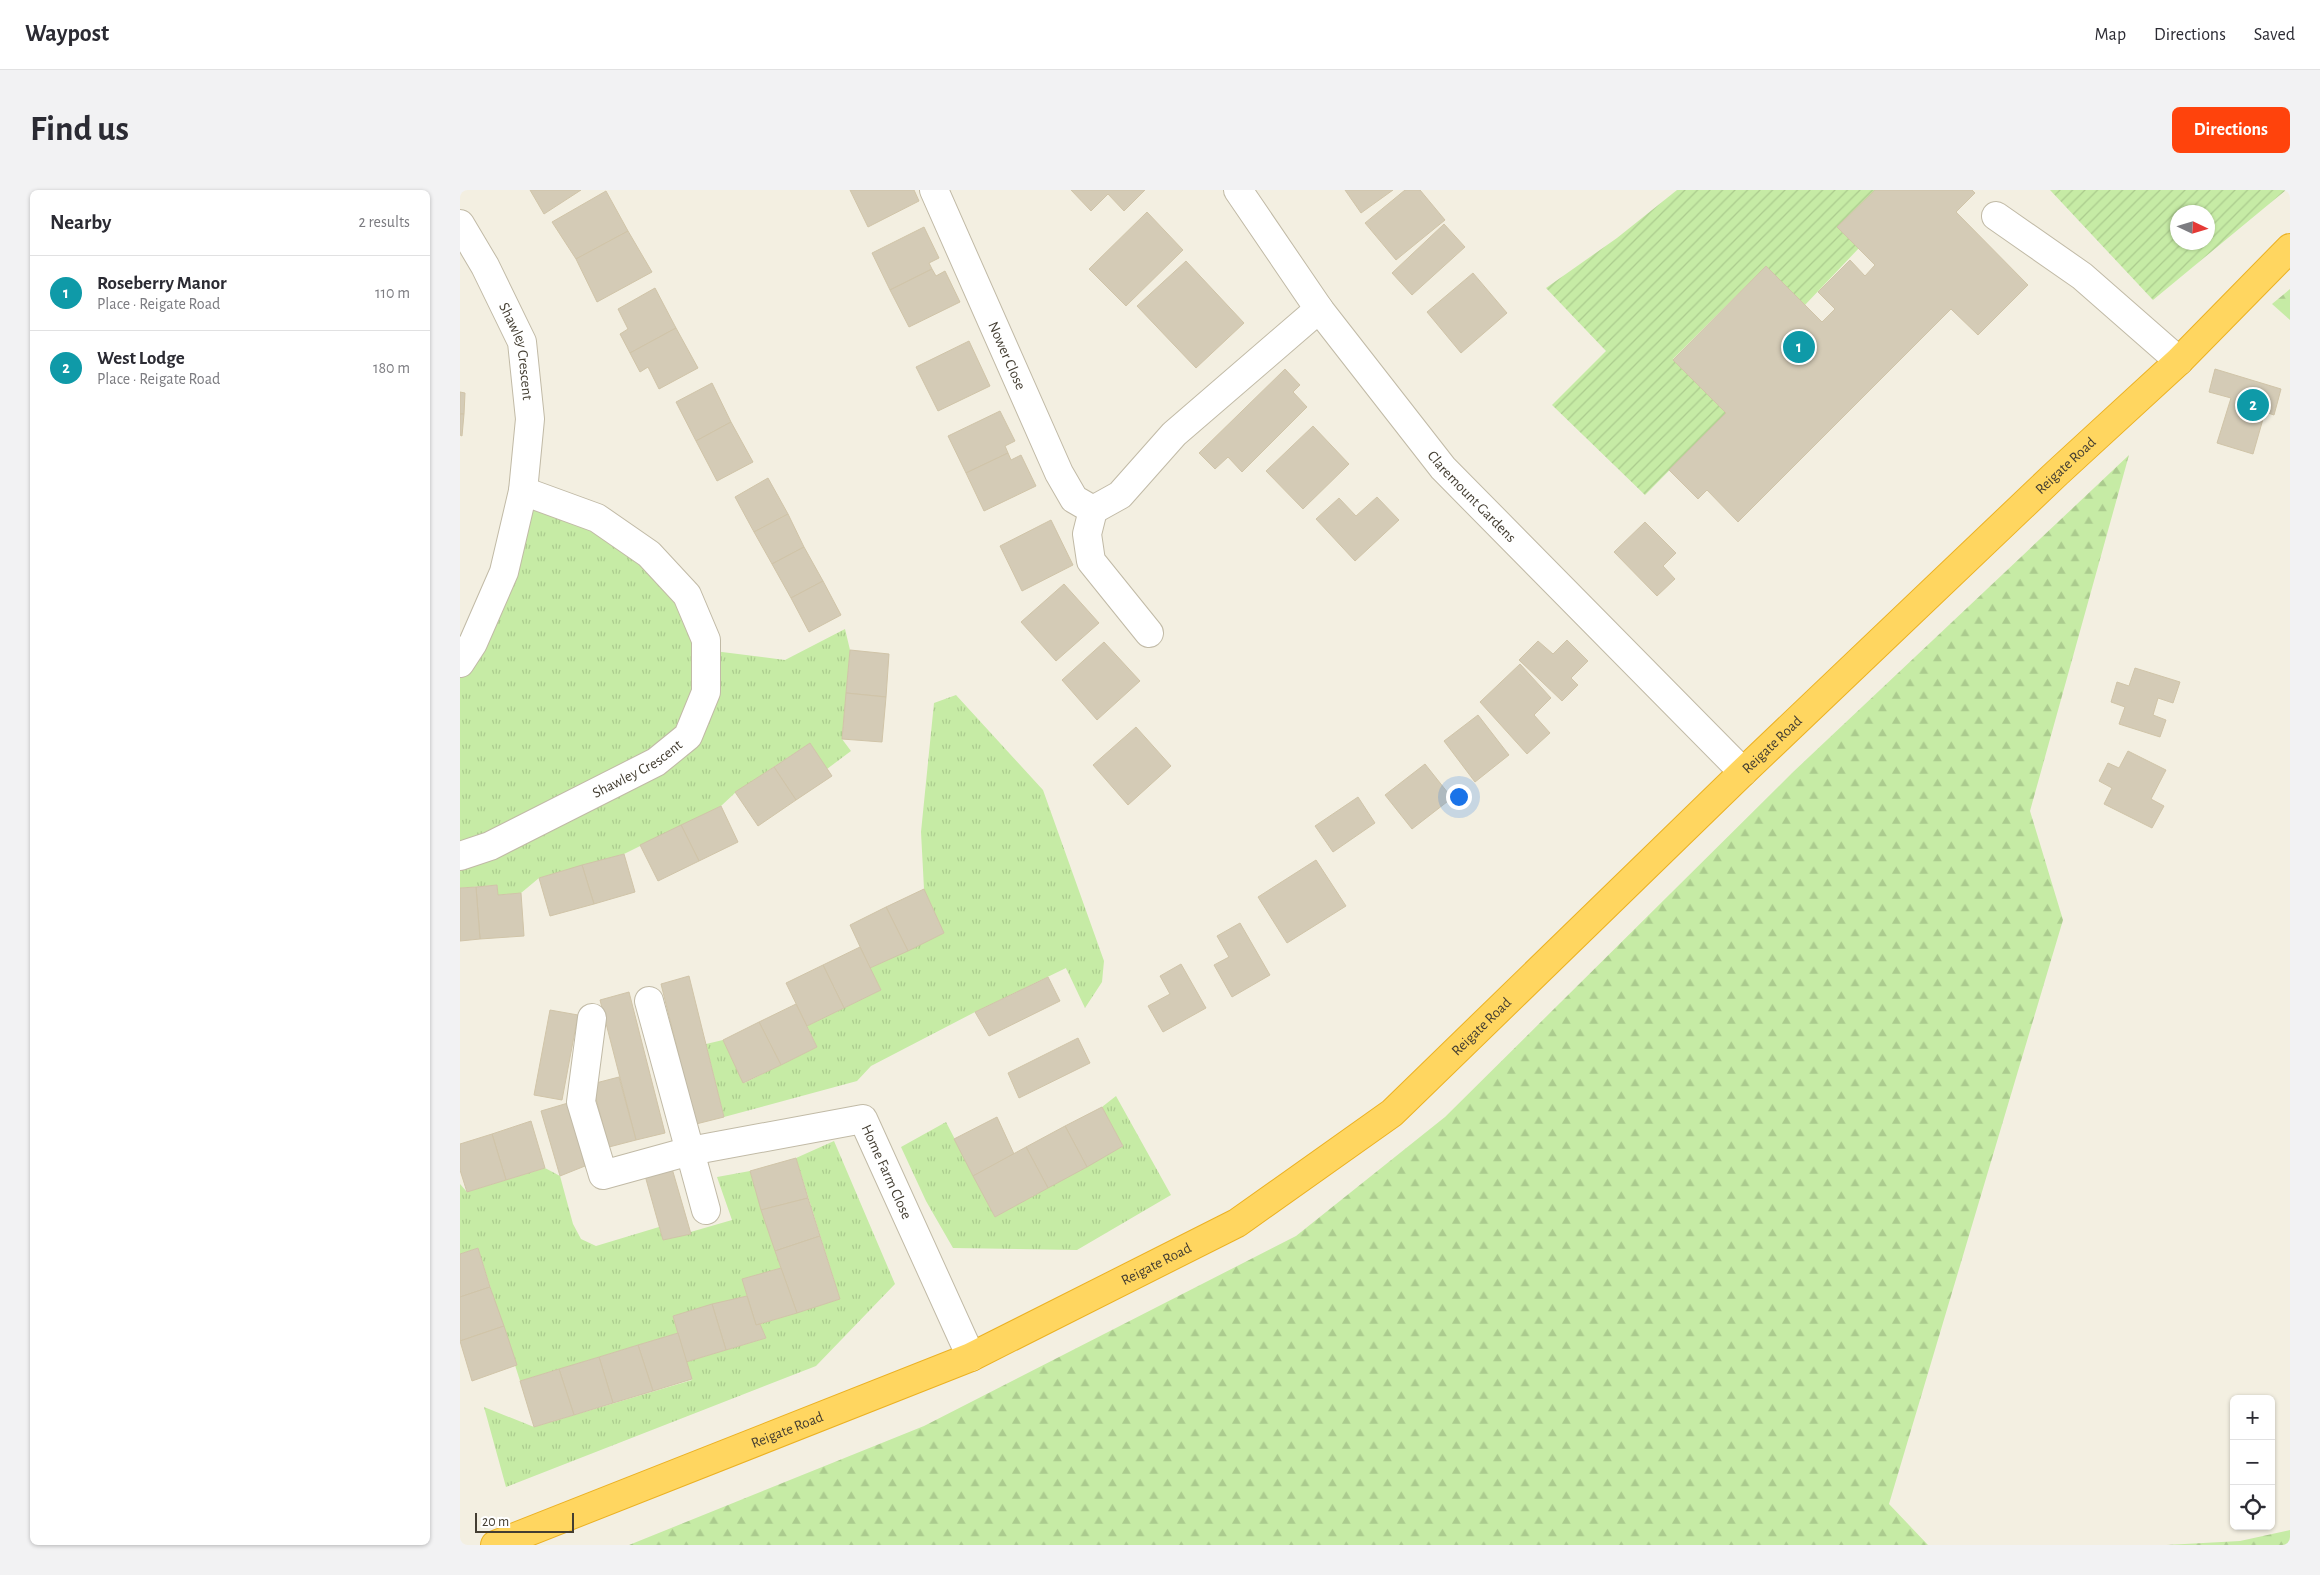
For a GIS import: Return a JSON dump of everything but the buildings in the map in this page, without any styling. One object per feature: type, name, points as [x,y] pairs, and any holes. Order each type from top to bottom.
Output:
[{"type":"highway","name":"Reigate Road","points":[[495,1545],[971,1357],[1237,1223],[1392,1113],[1743,772],[2043,486],[2179,361],[2290,248]]},
{"type":"street","name":"Nower Close","points":[[934,190],[1059,473],[1074,500],[1093,510]]},
{"type":"street","name":"Claremount Gardens","points":[[1238,190],[1319,309],[1443,468],[1743,772]]},
{"type":"street","points":[[1996,216],[2082,276],[2179,361]]},
{"type":"street","name":"Shawley Crescent","points":[[460,224],[485,266],[522,342],[530,419],[523,491],[504,572],[473,644],[460,663]]},
{"type":"street","points":[[1149,634],[1091,561],[1087,534],[1093,510],[1120,495],[1174,434],[1319,309]]},
{"type":"street","name":"Shawley Crescent","points":[[460,856],[490,846],[656,762],[688,736],[706,692],[706,640],[687,595],[649,554],[597,518],[523,491]]},
{"type":"street","points":[[650,1000],[706,1210]]},
{"type":"street","name":"Home Farm Close","points":[[592,1018],[581,1102],[604,1175],[690,1151],[863,1119],[971,1357]]},
{"type":"green space","points":[[1677,190],[1875,190],[1838,227],[1859,248],[1805,305],[1766,266],[1673,359],[1726,413],[1645,495],[1552,405],[1606,351],[1546,288],[1617,238]]},
{"type":"green space","points":[[2050,190],[2286,190],[2215,249],[2215,205],[2170,205],[2170,250],[2213,250],[2153,300]]},
{"type":"green space","points":[[2290,289],[2290,320],[2272,304]]},
{"type":"green space","points":[[2129,455],[2030,811],[2063,920],[1889,1504],[1928,1545],[629,1545],[924,1426],[1296,1236],[1445,1117],[1792,773]]},
{"type":"green space","points":[[523,491],[649,554],[706,650],[785,660],[845,629],[850,650],[842,739],[851,751],[827,769],[810,743],[736,792],[721,806],[624,854],[539,878],[521,893],[498,895],[497,885],[460,888],[460,663]]},
{"type":"green space","points":[[956,695],[1043,790],[1104,961],[1102,982],[1085,1008],[1066,968],[975,1012],[871,1066],[857,1081],[724,1117],[706,1044],[723,1040],[744,1083],[817,1047],[807,1026],[881,990],[870,968],[944,933],[924,889],[921,832],[934,703]]},
{"type":"green space","points":[[1116,1096],[1171,1195],[1077,1250],[953,1248],[926,1201],[901,1147],[946,1122],[995,1217],[1123,1146],[1102,1107]]},
{"type":"green space","points":[[834,1141],[895,1284],[816,1366],[506,1487],[484,1407],[534,1427],[692,1380],[686,1362],[766,1338],[760,1324],[840,1299],[796,1158]]},
{"type":"green space","points":[[545,1168],[560,1176],[573,1224],[581,1239],[596,1246],[659,1227],[663,1240],[732,1220],[717,1177],[750,1171],[781,1268],[743,1279],[747,1296],[673,1316],[678,1333],[520,1381],[478,1248],[460,1254],[460,1184],[467,1192]]},
{"type":"green space","points":[[2290,1530],[2290,1545],[2166,1545],[2240,1541]]},
{"type":"place","name":"Roseberry Manor","points":[[1799,347]]},
{"type":"place","name":"West Lodge","points":[[2253,405]]}]
